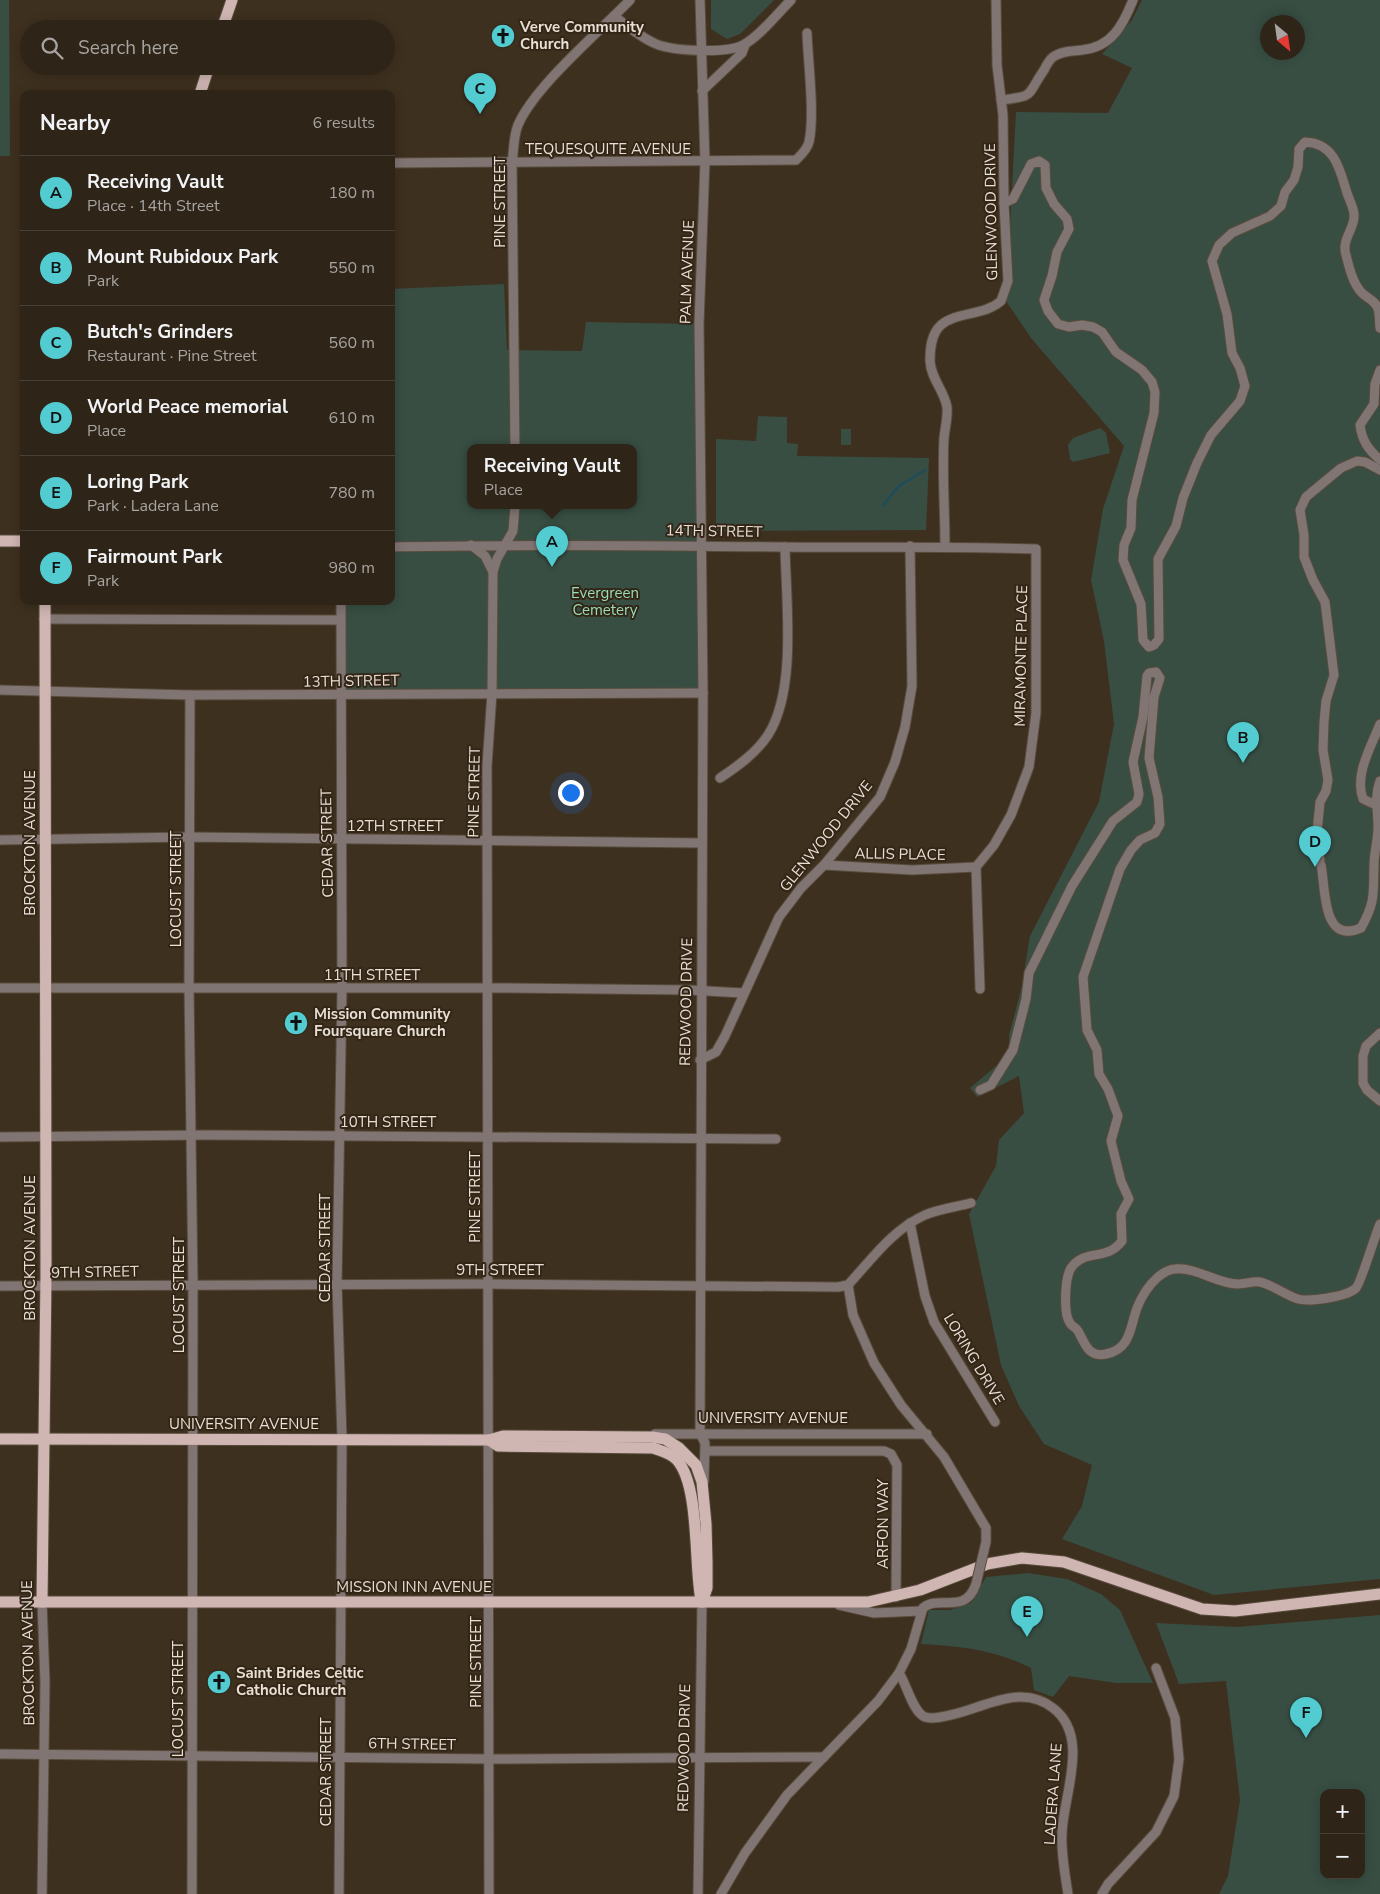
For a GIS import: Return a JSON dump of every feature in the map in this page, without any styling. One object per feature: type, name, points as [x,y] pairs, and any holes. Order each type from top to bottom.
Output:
[{"type":"main road","points":[[225,20],[232,0]]},
{"type":"main road","points":[[201,90],[206,75]]},
{"type":"main road","points":[[0,541],[20,541]]},
{"type":"main road","name":"BROCKTON AVENUE","points":[[42,1602],[42,1439],[46,1287],[45,605]]},
{"type":"main road","name":"UNIVERSITY AVENUE","points":[[0,1439],[489,1440],[498,1436],[618,1437],[665,1439],[679,1448],[696,1465]]},
{"type":"main road","name":"UNIVERSITY AVENUE","points":[[489,1440],[498,1446],[653,1448],[666,1452],[679,1463]]},
{"type":"main road","name":"REDWOOD DRIVE","points":[[679,1463],[686,1476],[691,1502],[698,1549],[699,1588],[702,1602]]},
{"type":"main road","name":"REDWOOD DRIVE","points":[[696,1465],[703,1492],[706,1524],[706,1588],[702,1602]]},
{"type":"main road","name":"MISSION INN AVENUE","points":[[0,1602],[868,1602],[896,1597],[987,1564],[1022,1558],[1064,1562],[1202,1609],[1236,1611],[1380,1594]]},
{"type":"street","name":"PINE STREET","points":[[515,444],[512,163],[518,126],[529,106],[542,90],[630,0]]},
{"type":"street","name":"PALM AVENUE","points":[[700,0],[705,162],[699,324],[702,546]]},
{"type":"street","points":[[614,16],[633,31],[657,45],[701,51],[732,50],[745,44],[791,0]]},
{"type":"street","name":"GLENWOOD DRIVE","points":[[945,546],[944,438],[947,409],[945,398],[931,372],[931,347],[934,335],[941,326],[950,320],[982,312],[1001,301],[1008,281],[1001,100],[997,65],[996,0]]},
{"type":"street","points":[[1001,100],[1026,96],[1035,89],[1040,75],[1052,58],[1063,52],[1087,50],[1104,44],[1118,33],[1133,0]]},
{"type":"street","name":"TEQUESQUITE AVENUE","points":[[395,163],[796,160],[805,151],[809,142],[810,113],[807,33]]},
{"type":"street","points":[[702,91],[742,53],[745,44]]},
{"type":"street","points":[[1004,203],[1013,199],[1031,164],[1039,161],[1045,165],[1046,188],[1054,204],[1067,219],[1069,230],[1057,252],[1044,300],[1048,311],[1058,324],[1069,327],[1082,325],[1093,327],[1102,332],[1116,352],[1142,370],[1152,382],[1155,392],[1154,413],[1132,500],[1131,528],[1124,545],[1123,560],[1141,604],[1143,640],[1149,647],[1154,645],[1159,639],[1158,559],[1176,526],[1183,498],[1197,463],[1211,436],[1240,401],[1245,386],[1240,368],[1232,353],[1227,314],[1212,260],[1218,246],[1232,233],[1270,216],[1281,206],[1285,192],[1294,180],[1298,167],[1299,149],[1305,142],[1316,142],[1326,149],[1344,175],[1354,215],[1345,241],[1345,252],[1354,280],[1362,293],[1372,300],[1378,309],[1380,328]]},
{"type":"street","points":[[1380,370],[1376,384],[1374,404],[1360,425],[1364,444],[1380,460]]},
{"type":"street","points":[[1380,470],[1365,462],[1357,461],[1342,468],[1306,497],[1300,510],[1304,535],[1304,557],[1313,580],[1325,602],[1334,675],[1326,701],[1322,750],[1328,780],[1326,791],[1320,802],[1317,832],[1325,892],[1324,904],[1329,917],[1339,929],[1351,932],[1361,928],[1373,902],[1378,827],[1376,805],[1380,781]]},
{"type":"street","name":"PINE STREET","points":[[489,1894],[490,1602],[487,766],[492,692],[493,572],[497,559],[513,531],[515,509]]},
{"type":"street","name":"14TH STREET","points":[[395,547],[506,544],[785,548],[945,546],[1036,549]]},
{"type":"street","points":[[471,545],[485,556],[493,572]]},
{"type":"street","name":"REDWOOD DRIVE","points":[[702,546],[700,1432],[706,1442],[703,1492]]},
{"type":"street","name":"GLENWOOD DRIVE","points":[[700,1060],[716,1052],[743,993],[759,966],[779,917],[801,888],[824,865],[880,797],[895,762],[905,727],[912,686],[910,546]]},
{"type":"street","points":[[720,778],[758,749],[779,712],[787,677],[785,548]]},
{"type":"street","name":"MIRAMONTE PLACE","points":[[976,867],[994,845],[1011,815],[1029,767],[1036,713],[1036,549]]},
{"type":"street","name":"CEDAR STREET","points":[[339,1894],[342,1439],[338,1284],[342,989],[341,605]]},
{"type":"street","points":[[44,619],[340,620]]},
{"type":"street","points":[[980,1090],[991,1085],[1013,1050],[1026,999],[1029,973],[1072,886],[1113,821],[1137,802],[1139,794],[1133,768],[1134,755],[1144,717],[1147,676],[1149,673],[1156,672],[1160,678],[1154,697],[1149,758],[1158,797],[1160,824],[1155,833],[1140,840],[1131,850],[1120,869],[1083,977],[1088,1030],[1096,1050],[1099,1074],[1108,1090],[1118,1116],[1111,1141],[1121,1181],[1129,1199],[1121,1214],[1122,1241],[1118,1247],[1110,1253],[1086,1256],[1072,1266],[1067,1276],[1067,1314],[1070,1324],[1077,1328],[1084,1346],[1092,1353],[1099,1356],[1116,1352],[1122,1347],[1131,1333],[1137,1308],[1148,1287],[1164,1272],[1175,1269],[1191,1271],[1237,1284],[1260,1282],[1298,1299],[1308,1301],[1318,1298],[1341,1297],[1356,1288],[1380,1224]]},
{"type":"street","name":"13TH STREET","points":[[0,690],[190,695],[492,692],[702,693]]},
{"type":"street","name":"LOCUST STREET","points":[[190,695],[189,1136],[193,1284],[192,1894]]},
{"type":"street","points":[[1376,805],[1363,799],[1360,790],[1360,776],[1380,724]]},
{"type":"street","name":"12TH STREET","points":[[0,840],[189,837],[701,843]]},
{"type":"street","name":"ALLIS PLACE","points":[[824,865],[912,870],[976,867]]},
{"type":"street","points":[[976,867],[980,989]]},
{"type":"street","name":"11TH STREET","points":[[0,988],[189,986],[342,989],[487,988],[702,990],[743,993]]},
{"type":"street","points":[[1380,1033],[1366,1046],[1363,1056],[1362,1083],[1380,1101]]},
{"type":"street","name":"10TH STREET","points":[[0,1137],[489,1136],[776,1139]]},
{"type":"street","points":[[721,1894],[745,1853],[787,1795],[878,1701],[899,1674],[920,1624],[921,1612],[926,1605],[961,1602],[970,1595],[976,1584],[986,1542],[986,1528],[944,1457],[927,1434],[901,1405],[874,1363],[853,1314],[848,1285],[881,1248],[910,1224],[927,1214],[971,1204]]},
{"type":"street","name":"LORING DRIVE","points":[[910,1224],[925,1296],[934,1322],[995,1422]]},
{"type":"street","name":"9TH STREET","points":[[0,1286],[488,1284],[838,1287],[848,1285]]},
{"type":"street","name":"UNIVERSITY AVENUE","points":[[618,1437],[628,1434],[700,1432],[927,1434]]},
{"type":"street","name":"ARFON WAY","points":[[705,1454],[884,1451],[891,1454],[897,1465],[896,1597]]},
{"type":"street","points":[[679,1463],[696,1465],[705,1454]]},
{"type":"street","name":"BROCKTON AVENUE","points":[[42,1602],[45,1682],[42,1894]]},
{"type":"street","name":"REDWOOD DRIVE","points":[[698,1894],[698,1756],[702,1602]]},
{"type":"street","name":"MISSION INN AVENUE","points":[[828,1603],[874,1613],[921,1612]]},
{"type":"street","points":[[1102,1894],[1108,1884],[1156,1832],[1174,1796],[1180,1758],[1175,1718],[1156,1668]]},
{"type":"street","name":"LADERA LANE","points":[[899,1674],[907,1685],[914,1706],[923,1716],[932,1718],[958,1715],[1000,1699],[1020,1696],[1041,1699],[1063,1718],[1070,1734],[1073,1750],[1062,1834],[1068,1894]]},
{"type":"street","name":"6TH STREET","points":[[0,1754],[490,1759],[698,1756],[824,1757]]},
{"type":"green space","points":[[0,0],[9,0],[10,156],[0,156]]},
{"type":"green space","points":[[711,0],[774,0],[740,34],[727,39],[711,29]]},
{"type":"green space","points":[[1142,0],[1380,0],[1380,1579],[1214,1595],[1062,1539],[1082,1506],[1092,1465],[1044,1444],[1019,1406],[1001,1365],[969,1214],[996,1166],[999,1140],[1024,1113],[1019,1076],[977,1097],[970,1088],[1002,1061],[1009,1048],[1009,1035],[1021,990],[1030,936],[1099,802],[1114,724],[1104,641],[1091,580],[1103,509],[1124,446],[1031,338],[1006,301],[1016,112],[1108,113],[1132,68],[1102,54],[1132,20]]},
{"type":"green space","name":"Evergreen Cemetery","points":[[504,284],[507,350],[582,351],[586,322],[695,324],[701,507],[702,698],[341,696],[343,605],[395,605],[395,289]]},
{"type":"green space","points":[[758,416],[787,417],[787,443],[798,444],[797,456],[929,458],[926,530],[716,531],[716,439],[756,441]]},
{"type":"green space","points":[[1100,428],[1106,433],[1110,453],[1073,462],[1070,459],[1068,445],[1073,438]]},
{"type":"green space","points":[[841,429],[851,429],[851,445],[841,445]]},
{"type":"green space","points":[[1028,1573],[1067,1579],[1101,1594],[1120,1610],[1153,1683],[1116,1683],[1069,1676],[1053,1697],[1034,1690],[1031,1668],[1018,1662],[978,1650],[921,1644],[929,1610],[950,1610],[971,1603],[986,1577]]},
{"type":"green space","points":[[1380,1615],[1380,1894],[1219,1894],[1228,1876],[1240,1800],[1226,1681],[1179,1684],[1156,1623],[1237,1627]]},
{"type":"waterway","points":[[883,505],[899,486],[925,470]]},
{"type":"place","name":"Verve Community Church","points":[[503,36]]},
{"type":"place","name":"Butch's Grinders","points":[[480,114]]},
{"type":"place","name":"Receiving Vault","points":[[552,567]]},
{"type":"place","name":"Mount Rubidoux Park","points":[[1243,763]]},
{"type":"place","name":"World Peace memorial","points":[[1315,867]]},
{"type":"place","name":"Mission Community Foursquare Church","points":[[296,1023]]},
{"type":"place","name":"Loring Park","points":[[1027,1637]]},
{"type":"place","name":"Saint Brides Celtic Catholic Church","points":[[219,1682]]},
{"type":"place","name":"Fairmount Park","points":[[1306,1738]]}]
